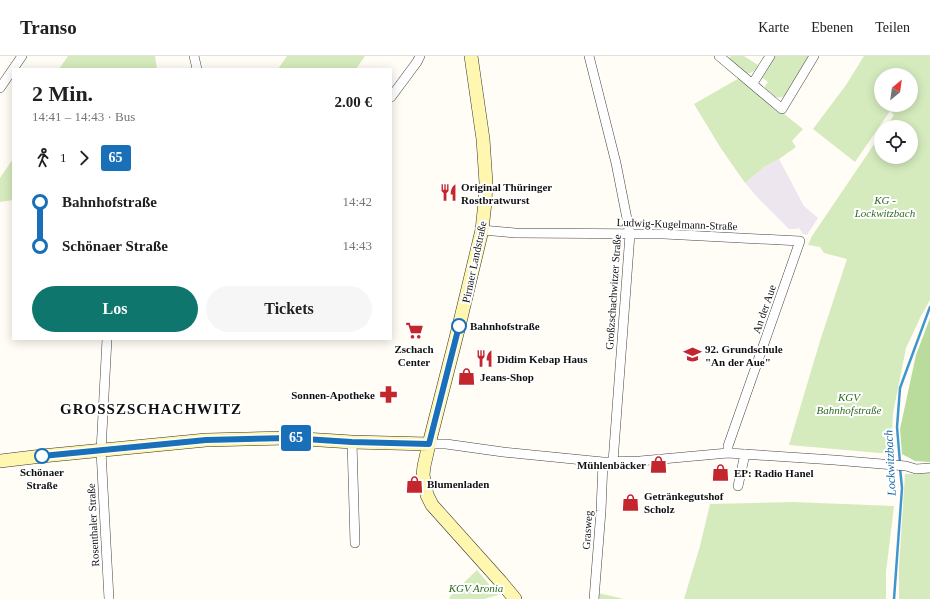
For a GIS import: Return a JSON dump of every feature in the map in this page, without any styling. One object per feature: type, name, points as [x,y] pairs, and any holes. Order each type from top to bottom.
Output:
[{"type":"street","points":[[14,68],[22,56]]},
{"type":"street","points":[[194,56],[197,68]]},
{"type":"street","points":[[392,96],[420,56]]},
{"type":"street","name":"Pirnaer Landstraße","points":[[471,56],[483,139],[485,202],[482,230],[429,444],[423,475],[427,495],[432,505],[502,582],[515,599]]},
{"type":"street","name":"Großzschachwitzer Straße","points":[[589,56],[616,163],[630,234],[613,462]]},
{"type":"street","points":[[719,56],[782,108],[814,56]]},
{"type":"street","points":[[753,83],[770,56]]},
{"type":"street","points":[[0,88],[12,71]]},
{"type":"street","name":"Ludwig-Kugelmann-Straße","points":[[482,230],[515,233],[664,234],[800,241]]},
{"type":"street","name":"An der Aue","points":[[728,453],[728,446],[800,241]]},
{"type":"street","points":[[101,451],[107,340]]},
{"type":"street","points":[[0,461],[206,440],[289,438],[352,442],[446,444],[503,452],[603,462],[728,453],[906,466],[916,469],[930,468]]},
{"type":"street","points":[[352,442],[354,543]]},
{"type":"street","name":"Rosenthaler Straße","points":[[101,451],[109,599]]},
{"type":"street","points":[[738,486],[745,454]]},
{"type":"street","name":"Grasweg","points":[[594,599],[601,511],[603,462]]},
{"type":"shaded area","points":[[779,159],[804,206],[818,218],[807,235],[803,234],[799,228],[789,229],[745,183],[764,167]]},
{"type":"green space","points":[[68,56],[155,56],[157,68],[60,68]]},
{"type":"green space","points":[[287,56],[365,56],[357,68],[279,68]]},
{"type":"green space","points":[[731,56],[744,56],[758,65],[751,73],[743,72],[736,68],[728,60]]},
{"type":"green space","points":[[770,56],[809,56],[786,95],[783,97],[774,96],[763,89],[768,82],[759,75]]},
{"type":"green space","points":[[864,56],[930,56],[930,300],[906,348],[893,413],[891,454],[789,445],[820,341],[847,259],[824,253],[820,247],[808,245],[812,236],[874,144],[874,164],[918,164],[918,120],[891,120],[894,115],[891,112],[918,112],[918,68],[874,68],[874,112],[889,112],[884,120],[874,120],[874,134],[855,162],[813,129],[846,85]]},
{"type":"green space","points":[[741,77],[758,93],[803,129],[792,141],[796,147],[764,167],[745,183],[720,147],[694,104]]},
{"type":"green space","points":[[12,160],[12,200],[0,202],[0,178]]},
{"type":"green space","points":[[930,318],[930,462],[915,461],[902,454],[900,429],[916,355]]},
{"type":"green space","points":[[930,473],[930,599],[899,599],[899,567],[905,474]]},
{"type":"green space","points":[[793,502],[894,506],[886,572],[886,599],[684,599],[700,546],[710,504]]},
{"type":"green space","name":"KGV Aronia","points":[[477,570],[498,595],[484,599],[449,599],[451,595]]},
{"type":"green space","points":[[598,593],[624,599],[598,599]]},
{"type":"waterway","name":"Lockwitzbach","points":[[900,463],[897,427],[900,388],[930,307]]},
{"type":"waterway","name":"Lockwitzbach","points":[[894,599],[902,488],[900,468]]},
{"type":"bus line","name":"65","points":[[42,456],[206,440],[298,438],[352,442],[429,444],[459,326]]},
{"type":"place","name":"Original Thüringer Rostbratwurst","points":[[448,193]]},
{"type":"place","name":"Bahnhofstraße","points":[[459,326]]},
{"type":"place","name":"Zschach Center","points":[[414,331]]},
{"type":"place","name":"92. Grundschule \"An der Aue\"","points":[[692,355]]},
{"type":"place","name":"Didim Kebap Haus","points":[[484,359]]},
{"type":"place","name":"Jeans-Shop","points":[[467,377]]},
{"type":"place","name":"Sonnen-Apotheke","points":[[388,395]]},
{"type":"place","name":"Schönaer Straße","points":[[42,456]]},
{"type":"place","name":"Mühlenbäcker","points":[[659,465]]},
{"type":"place","name":"EP: Radio Hanel","points":[[721,473]]},
{"type":"place","name":"Blumenladen","points":[[414,484]]},
{"type":"place","name":"Getränkegutshof Scholz","points":[[631,502]]},
{"type":"district","name":"GROSSZSCHACHWITZ","points":[[151,409]]},
{"type":"park label","name":"KG - Lockwitzbach","points":[[885,206]]},
{"type":"park label","name":"KGV Bahnhofstraße","points":[[849,403]]}]
